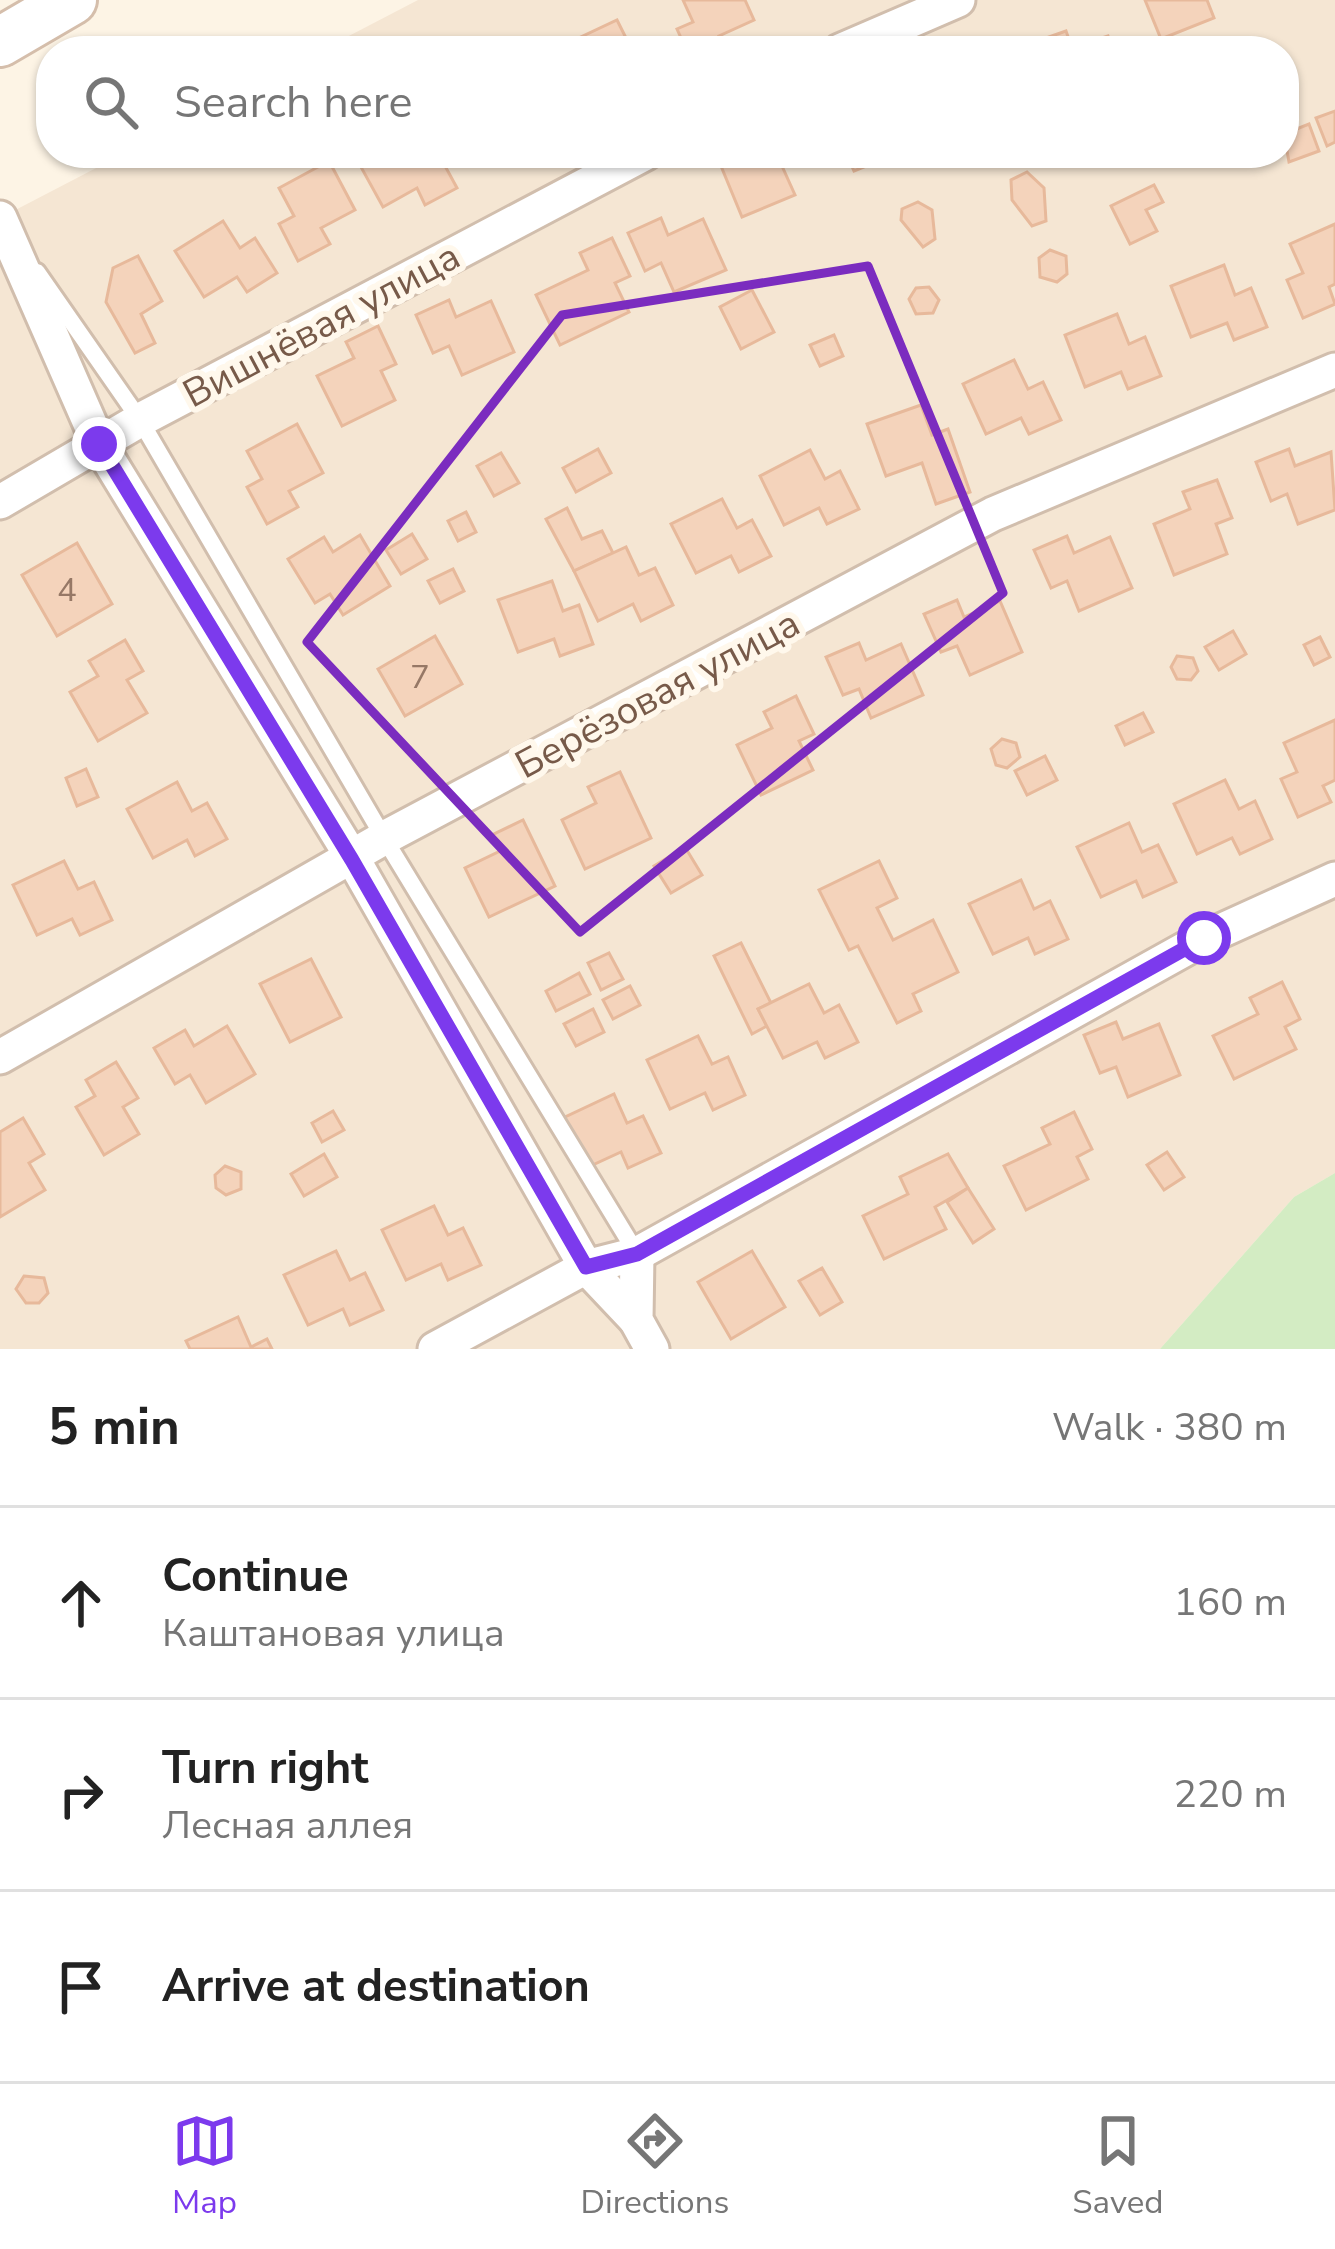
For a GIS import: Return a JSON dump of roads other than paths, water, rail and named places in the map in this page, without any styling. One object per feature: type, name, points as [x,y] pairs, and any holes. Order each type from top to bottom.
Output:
[{"type":"main road","points":[[0,42],[72,0]]},
{"type":"street","points":[[875,36],[958,0]]},
{"type":"street","name":"Вишнёвая улица","points":[[0,502],[140,420],[618,168]]},
{"type":"street","points":[[0,218],[99,444],[352,860],[586,1267],[644,1335]]},
{"type":"street","name":"Берёзовая улица","points":[[0,1057],[384,838],[993,514],[1335,370]]},
{"type":"street","points":[[435,1349],[586,1267],[637,1254],[1204,938],[1335,879]]},
{"type":"street","points":[[637,1254],[644,1335]]},
{"type":"lane","points":[[0,218],[140,420],[384,838],[637,1254]]}]
